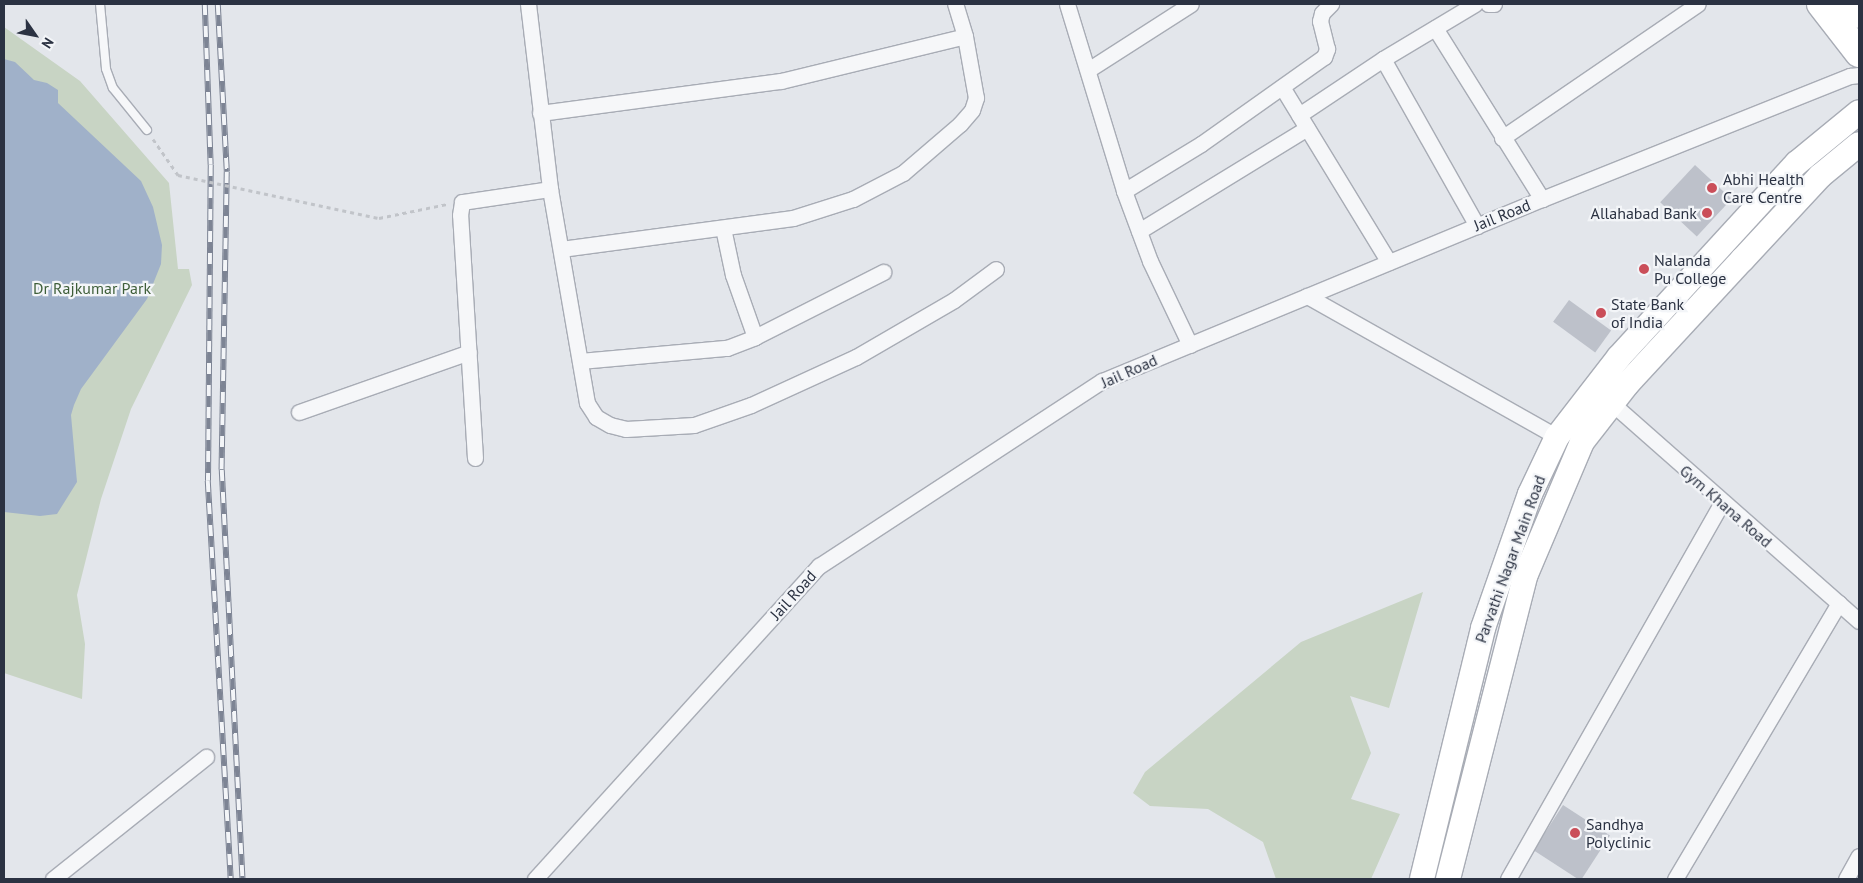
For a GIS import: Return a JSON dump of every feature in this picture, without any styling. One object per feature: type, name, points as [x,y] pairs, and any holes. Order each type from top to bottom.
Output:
[{"type":"highway","points":[[1820,4],[1858,59]]},
{"type":"highway","points":[[1852,4],[1859,14]]},
{"type":"main road","name":"Parvathi Nagar Main Road","points":[[1448,879],[1526,574],[1582,442],[1604,396],[1619,357],[1797,163],[1858,113]]},
{"type":"main road","name":"Parvathi Nagar Main Road","points":[[1422,879],[1483,628],[1530,494],[1557,437],[1604,396],[1820,176],[1859,144]]},
{"type":"street","points":[[528,4],[550,189],[587,403],[596,417],[610,425],[626,429],[694,425],[751,405],[856,357],[954,300],[996,269]]},
{"type":"street","points":[[561,249],[793,218],[853,200],[902,173],[947,136],[972,110],[976,98],[965,36],[955,4]]},
{"type":"street","points":[[1067,4],[1124,191],[1139,231],[1190,344]]},
{"type":"street","points":[[1088,70],[1192,4]]},
{"type":"street","points":[[1124,191],[1201,144],[1324,57],[1327,49],[1320,21],[1322,13],[1331,4]]},
{"type":"street","points":[[1139,231],[1303,121],[1383,59],[1476,4]]},
{"type":"street","points":[[1488,4],[1494,4]]},
{"type":"street","points":[[1502,138],[1698,4]]},
{"type":"street","points":[[1434,28],[1542,199]]},
{"type":"street","points":[[540,113],[781,81],[965,36]]},
{"type":"street","points":[[1383,59],[1477,226]]},
{"type":"street","name":"Jail Road","points":[[535,879],[820,566],[1102,381],[1542,199],[1850,76],[1858,59]]},
{"type":"street","points":[[1282,87],[1389,262]]},
{"type":"street","points":[[475,458],[460,214],[462,202],[550,189]]},
{"type":"street","points":[[723,228],[733,275],[755,337]]},
{"type":"street","points":[[580,361],[727,348],[755,337],[883,272]]},
{"type":"street","points":[[1307,296],[1557,437]]},
{"type":"street","points":[[298,412],[468,352]]},
{"type":"street","name":"Gym Khana Road","points":[[1604,396],[1722,503],[1859,621]]},
{"type":"street","points":[[1508,879],[1722,503]]},
{"type":"street","points":[[1675,879],[1839,604]]},
{"type":"street","points":[[53,879],[206,757]]},
{"type":"street","points":[[1846,879],[1859,856]]},
{"type":"lane","points":[[100,4],[106,69],[113,88],[147,130]]},
{"type":"path","points":[[147,130],[178,175],[380,218],[462,202]]},
{"type":"green space","name":"Dr Rajkumar Park","points":[[4,27],[80,81],[169,183],[178,269],[189,269],[192,285],[131,409],[101,499],[77,595],[85,644],[82,699],[4,673]]},
{"type":"green space","points":[[1423,592],[1389,708],[1350,696],[1371,753],[1351,799],[1400,814],[1371,879],[1276,879],[1263,842],[1208,809],[1150,806],[1133,793],[1145,772],[1301,642]]},
{"type":"water","points":[[4,59],[15,62],[34,80],[47,83],[58,90],[58,103],[141,181],[153,207],[162,245],[161,264],[147,299],[81,389],[74,405],[71,415],[77,482],[57,514],[40,516],[4,512]]},
{"type":"building","points":[[1695,165],[1732,199],[1697,236],[1660,202]]},
{"type":"building","points":[[1569,300],[1611,331],[1595,352],[1553,322]]},
{"type":"building","points":[[1563,805],[1610,835],[1582,879],[1578,879],[1534,850]]},
{"type":"railway","points":[[205,4],[211,165],[208,481],[231,879]]},
{"type":"railway","points":[[218,4],[227,172],[222,470],[243,879]]},
{"type":"place","name":"Abhi Health Care Centre","points":[[1712,188]]},
{"type":"place","name":"Allahabad Bank","points":[[1707,213]]},
{"type":"place","name":"Nalanda Pu College","points":[[1644,269]]},
{"type":"place","name":"State Bank of India","points":[[1601,313]]},
{"type":"place","name":"Sandhya Polyclinic","points":[[1575,833]]}]
